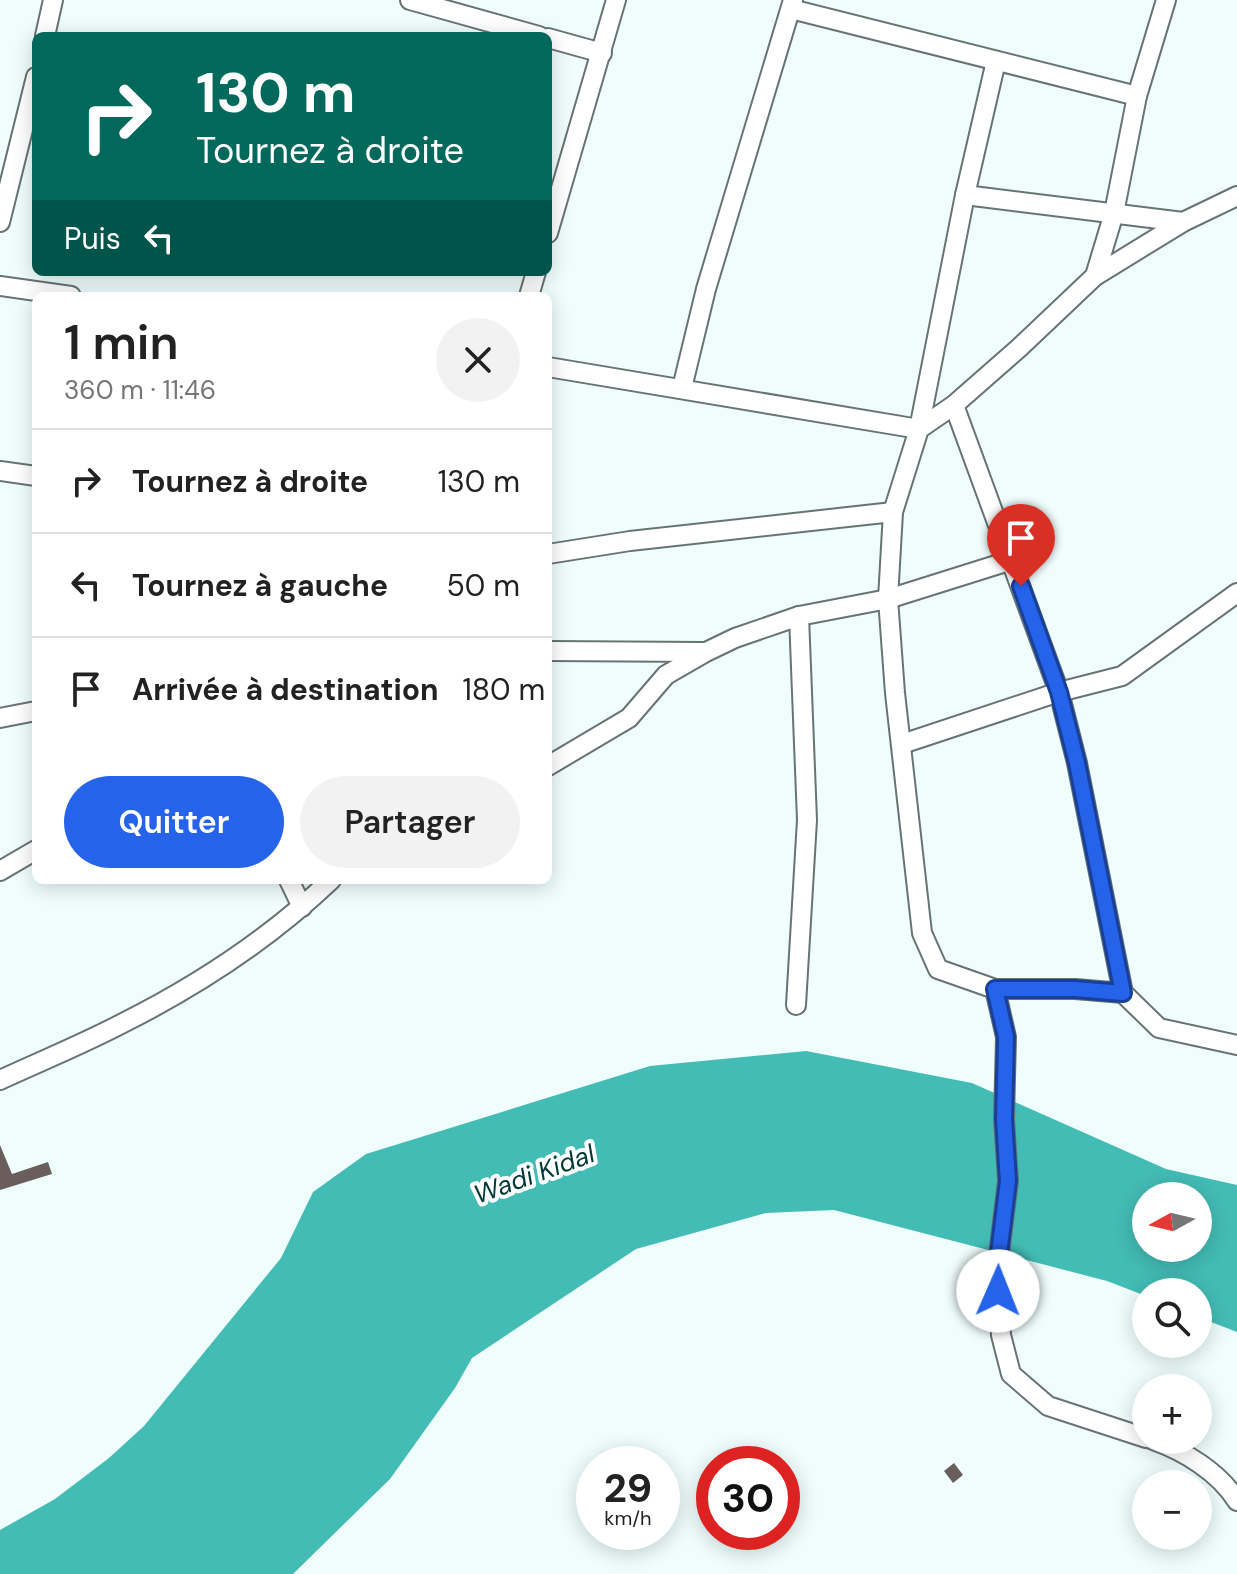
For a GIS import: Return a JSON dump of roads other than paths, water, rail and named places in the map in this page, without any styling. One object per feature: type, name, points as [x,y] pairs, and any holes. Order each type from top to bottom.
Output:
[{"type":"street","points":[[46,32],[53,0]]},
{"type":"street","points":[[410,0],[525,32]]},
{"type":"street","points":[[552,206],[556,180],[602,53],[616,0]]},
{"type":"street","points":[[1095,276],[1114,213],[1137,96],[1166,0]]},
{"type":"street","points":[[682,388],[706,289],[792,4],[996,61],[1137,96]]},
{"type":"street","points":[[552,39],[602,53]]},
{"type":"street","points":[[996,61],[965,195],[919,429],[893,512],[888,599],[895,693],[922,933],[938,969],[995,989],[1075,989],[1123,993]]},
{"type":"street","points":[[0,222],[30,129]]},
{"type":"street","points":[[965,195],[1183,222]]},
{"type":"street","points":[[552,368],[919,429],[954,405],[1095,276],[1183,222],[1237,196]]},
{"type":"street","points":[[0,286],[43,292]]},
{"type":"street","points":[[954,405],[1059,692],[1077,763],[1123,993],[1159,1028],[1237,1045]]},
{"type":"street","points":[[0,471],[32,475]]},
{"type":"street","points":[[552,553],[630,541],[893,512]]},
{"type":"street","points":[[552,764],[629,718],[666,675],[735,638],[799,616],[888,599],[1012,560]]},
{"type":"street","points":[[902,744],[1059,692],[1122,676],[1237,593]]},
{"type":"street","points":[[796,1005],[807,820],[799,616]]},
{"type":"street","points":[[552,651],[706,652]]},
{"type":"street","points":[[0,718],[32,712]]},
{"type":"street","points":[[0,871],[32,852]]},
{"type":"street","points":[[291,884],[302,907]]},
{"type":"street","points":[[0,1080],[124,1023],[207,973],[302,907],[327,884]]},
{"type":"street","points":[[995,989],[1006,1037],[1004,1119],[1008,1181],[997,1270],[1001,1335],[1011,1374],[1048,1406],[1132,1433]]},
{"type":"street","points":[[1186,1454],[1229,1489],[1237,1501]]},
{"type":"water","name":"Wadi Kidal","points":[[806,1051],[972,1083],[1166,1169],[1237,1185],[1237,1332],[1212,1322],[1212,1278],[1132,1278],[1132,1291],[1107,1281],[834,1210],[766,1213],[636,1249],[472,1358],[455,1388],[390,1479],[293,1574],[0,1574],[0,1530],[55,1499],[109,1458],[144,1426],[281,1258],[313,1192],[366,1154],[650,1066]]}]
